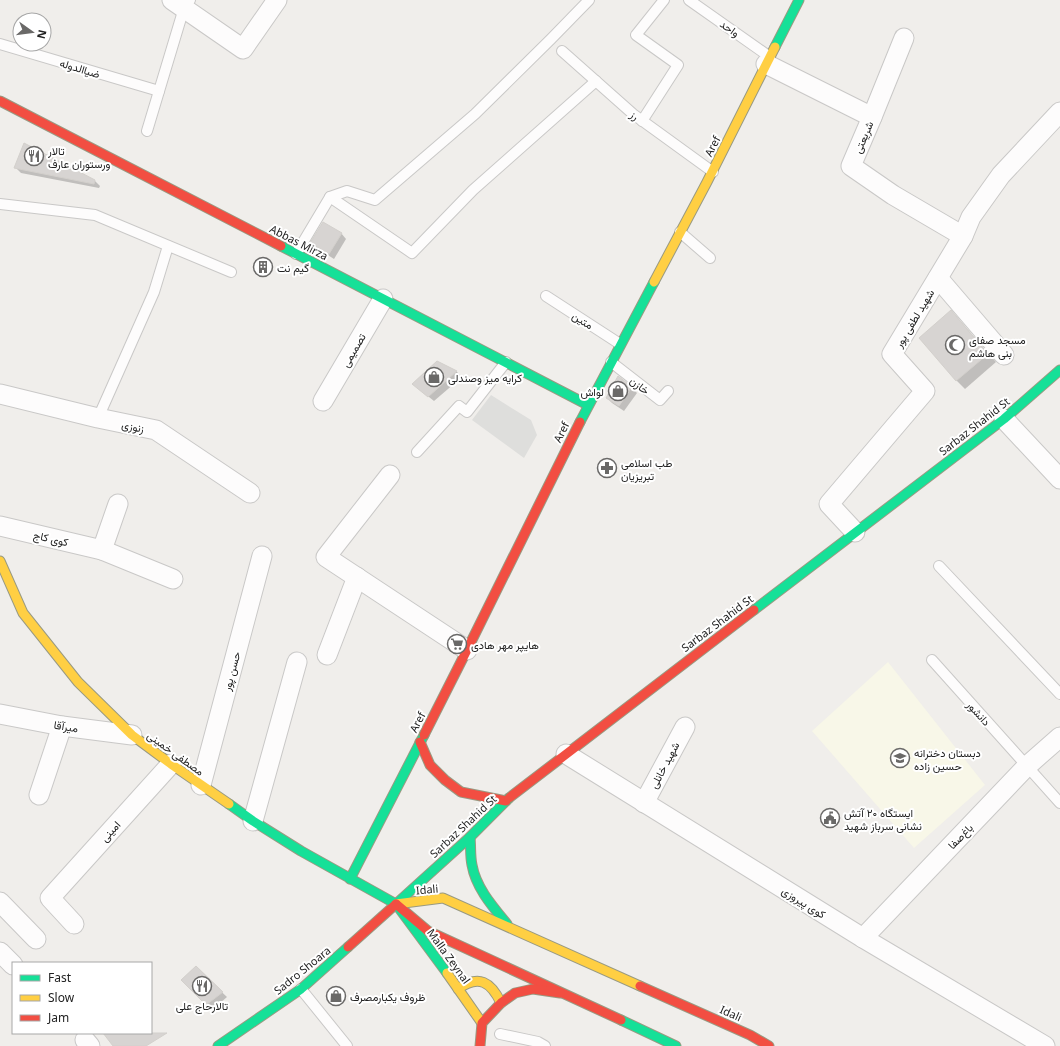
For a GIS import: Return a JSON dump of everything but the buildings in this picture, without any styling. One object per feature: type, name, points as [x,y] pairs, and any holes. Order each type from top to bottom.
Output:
[{"type":"main road","name":"Aref","points":[[350,878],[467,650],[588,404],[712,172],[798,0]]},
{"type":"main road","name":"Abbas Mirza","points":[[0,101],[588,404]]},
{"type":"main road","name":"Sarbaz Shahid St","points":[[396,904],[470,837],[506,801],[1004,419],[1060,370]]},
{"type":"main road","name":"مصطفی خمینی","points":[[0,561],[23,613],[78,682],[132,735],[253,821],[301,851],[396,904]]},
{"type":"main road","points":[[420,742],[430,765],[445,780],[461,792],[506,801]]},
{"type":"main road","points":[[470,837],[472,865],[478,884],[486,898],[509,927]]},
{"type":"main road","name":"Idali","points":[[396,904],[442,898],[750,1035],[769,1046]]},
{"type":"main road","points":[[396,904],[428,930],[676,1046]]},
{"type":"main road","name":"Malla Zeynal","points":[[396,904],[482,1024]]},
{"type":"main road","name":"Sadro Shoara","points":[[218,1046],[301,989],[396,904]]},
{"type":"main road","points":[[458,989],[472,982],[484,982],[491,986],[501,1002]]},
{"type":"main road","points":[[480,1046],[482,1024],[501,1002],[514,993],[533,989],[566,994]]},
{"type":"street","points":[[182,3],[243,49],[277,0]]},
{"type":"street","points":[[872,116],[904,38]]},
{"type":"street","name":"شریعتی","points":[[768,60],[872,116],[851,166],[893,194],[963,236]]},
{"type":"street","name":"شهید لطفی پور","points":[[855,532],[829,504],[925,391],[892,354],[963,236],[971,217],[1001,175],[1060,112]]},
{"type":"street","points":[[938,278],[1004,355]]},
{"type":"street","name":"تصمیمی","points":[[323,401],[383,299]]},
{"type":"street","name":"زنوزی","points":[[0,394],[98,418],[156,430],[250,493]]},
{"type":"street","points":[[1004,419],[1060,478]]},
{"type":"street","points":[[390,475],[326,557],[467,650]]},
{"type":"street","points":[[102,550],[118,504]]},
{"type":"street","name":"کوی کاج","points":[[0,526],[102,550],[173,579]]},
{"type":"street","name":"حسن پور","points":[[201,785],[262,556]]},
{"type":"street","points":[[327,655],[357,577]]},
{"type":"street","points":[[253,821],[297,662]]},
{"type":"street","name":"میرآقا","points":[[1,719],[132,735]]},
{"type":"street","points":[[39,795],[62,726]]},
{"type":"street","name":"شهید خانلی","points":[[644,803],[685,727]]},
{"type":"street","name":"باغ‌صفا","points":[[863,938],[1027,766],[1060,737]]},
{"type":"street","name":"کوی پیروزی","points":[[566,754],[863,938],[1045,1046]]},
{"type":"street","name":"امینی","points":[[74,924],[50,898],[171,764]]},
{"type":"street","points":[[0,902],[36,939]]},
{"type":"street","points":[[0,952],[12,964]]},
{"type":"street","points":[[1056,1046],[1060,1042]]},
{"type":"lane","points":[[296,254],[330,197],[347,191],[376,200],[475,114],[589,0]]},
{"type":"lane","points":[[642,121],[678,65],[636,35],[664,0]]},
{"type":"lane","name":"واحد","points":[[689,0],[768,60]]},
{"type":"lane","points":[[147,131],[159,92],[182,3]]},
{"type":"lane","name":"ضیاالدوله","points":[[0,44],[159,92]]},
{"type":"lane","name":"رز","points":[[562,51],[633,114],[712,172]]},
{"type":"lane","points":[[330,197],[412,253],[473,190],[596,81]]},
{"type":"lane","points":[[0,204],[95,215],[230,272]]},
{"type":"lane","points":[[680,232],[710,258]]},
{"type":"lane","points":[[98,418],[154,292],[168,246]]},
{"type":"lane","name":"متین","points":[[546,296],[620,344]]},
{"type":"lane","points":[[417,452],[459,406],[467,412],[506,362]]},
{"type":"lane","name":"خازن","points":[[611,362],[660,400],[668,391]]},
{"type":"lane","points":[[939,566],[1060,694]]},
{"type":"lane","name":"دانشور","points":[[932,660],[1060,803]]},
{"type":"lane","points":[[301,989],[347,1046]]},
{"type":"lane","points":[[500,1034],[538,1042],[545,1046]]},
{"type":"shaded area","points":[[491,395],[531,420],[537,435],[524,458],[472,420]]},
{"type":"shaded area","name":"دبستان دخترانه حسین زاده","points":[[888,662],[985,785],[914,848],[812,731]]},
{"type":"traffic: fast","points":[[775,47],[799,0]]},
{"type":"traffic: fast","points":[[281,246],[588,405]]},
{"type":"traffic: fast","points":[[580,422],[654,282]]},
{"type":"traffic: fast","points":[[754,610],[1004,419],[1060,370]]},
{"type":"traffic: fast","points":[[350,879],[424,735]]},
{"type":"traffic: fast","points":[[396,904],[470,837],[509,798]]},
{"type":"traffic: fast","points":[[229,804],[301,851],[396,904],[447,973]]},
{"type":"traffic: fast","points":[[470,837],[471,862],[477,882],[486,897],[507,924]]},
{"type":"traffic: fast","points":[[218,1046],[301,989],[348,947]]},
{"type":"traffic: fast","points":[[621,1020],[676,1046]]},
{"type":"traffic: slow","points":[[654,282],[707,182],[775,47]]},
{"type":"traffic: slow","points":[[0,561],[23,613],[78,682],[132,735],[229,804]]},
{"type":"traffic: slow","points":[[396,904],[443,898],[640,986]]},
{"type":"traffic: slow","points":[[447,973],[482,1023]]},
{"type":"traffic: slow","points":[[458,989],[465,984],[472,982],[484,982],[489,985],[501,1003]]},
{"type":"traffic: jam","points":[[0,101],[281,246]]},
{"type":"traffic: jam","points":[[424,735],[580,422]]},
{"type":"traffic: jam","points":[[509,798],[754,610]]},
{"type":"traffic: jam","points":[[420,742],[430,765],[445,780],[461,792],[506,801]]},
{"type":"traffic: jam","points":[[348,947],[396,904]]},
{"type":"traffic: jam","points":[[396,904],[428,931],[621,1020]]},
{"type":"traffic: jam","points":[[640,986],[750,1035],[769,1046]]},
{"type":"traffic: jam","points":[[480,1046],[482,1023],[501,1003],[515,993],[533,989],[560,993]]},
{"type":"place","name":"تالار ورستوران عارف","points":[[34,156]]},
{"type":"place","name":"گیم نت","points":[[263,267]]},
{"type":"place","name":"مسجد صفای بنی هاشم","points":[[955,345]]},
{"type":"place","name":"کرایه میز وصندلی","points":[[434,377]]},
{"type":"place","name":"لواش","points":[[618,391]]},
{"type":"place","name":"طب اسلامی تبریزیان","points":[[607,468]]},
{"type":"place","name":"هایپر مهر هادی","points":[[457,644]]},
{"type":"place","name":"دبستان دخترانه حسین زاده","points":[[900,758]]},
{"type":"place","name":"ایستگاه ۲۰ آتش نشانی سرباز شهید","points":[[830,818]]},
{"type":"place","name":"تالارحاج علی","points":[[202,986]]},
{"type":"place","name":"ظروف یکبارمصرف","points":[[336,996]]}]
